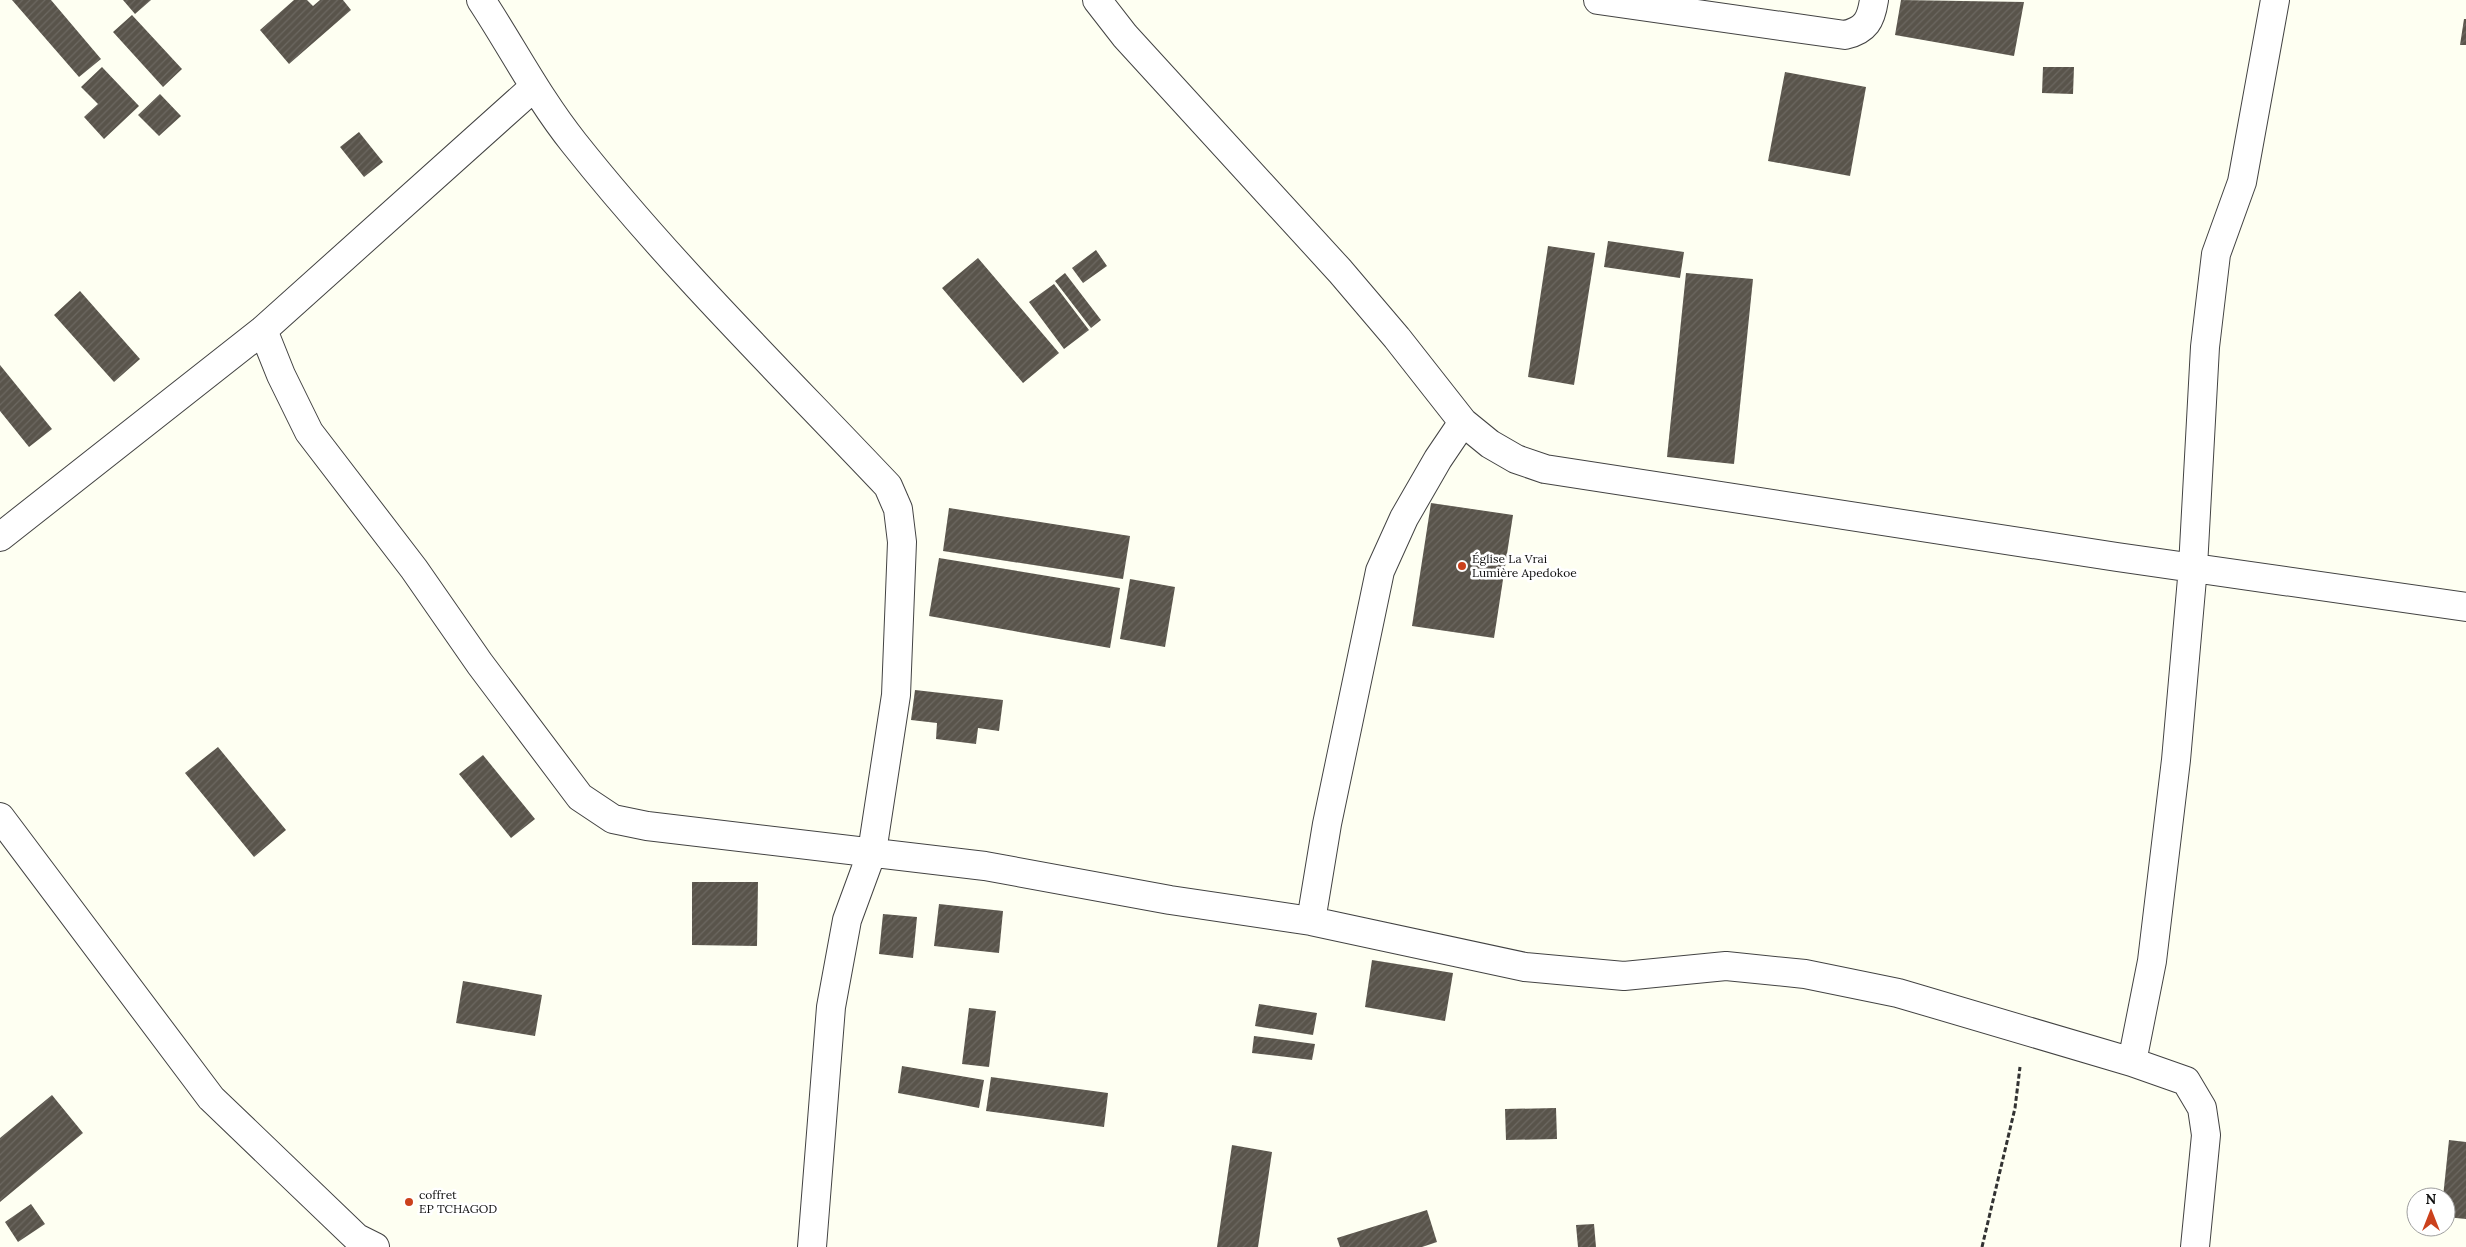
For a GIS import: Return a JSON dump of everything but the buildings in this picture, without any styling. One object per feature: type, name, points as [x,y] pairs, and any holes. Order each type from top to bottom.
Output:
[{"type":"street","points":[[481,0],[534,87],[572,142],[658,243],[888,486],[898,509],[902,542],[896,695],[872,852],[846,920],[834,989],[812,1219],[812,1247]]},
{"type":"street","points":[[1097,0],[1125,36],[1340,270],[1397,338],[1463,422],[1490,444],[1516,459],[1545,469],[2466,607]]},
{"type":"street","points":[[1598,0],[1845,34],[1857,32],[1865,25],[1871,17],[1874,0]]},
{"type":"street","points":[[2132,1062],[2152,961],[2176,760],[2193,567],[2205,347],[2216,254],[2242,182],[2275,0]]},
{"type":"street","points":[[0,537],[263,330],[534,87]]},
{"type":"street","points":[[263,330],[281,375],[309,432],[414,569],[480,664],[580,797],[613,819],[647,826],[985,866],[1170,900],[1311,921],[1525,967],[1624,976],[1726,966],[1805,974],[1898,994],[2132,1062],[2186,1081],[2202,1108],[2206,1135],[2195,1247]]},
{"type":"street","points":[[1311,921],[1327,824],[1380,571],[1404,518],[1438,459],[1463,422]]},
{"type":"street","points":[[0,817],[211,1098],[357,1238],[375,1247]]},
{"type":"path","points":[[1982,1247],[2014,1108],[2024,1030]]},
{"type":"place","name":"Église La Vrai Lumière Apedokoe","points":[[1462,566]]},
{"type":"place","name":"coffret EP TCHAGOD","points":[[409,1202]]}]
